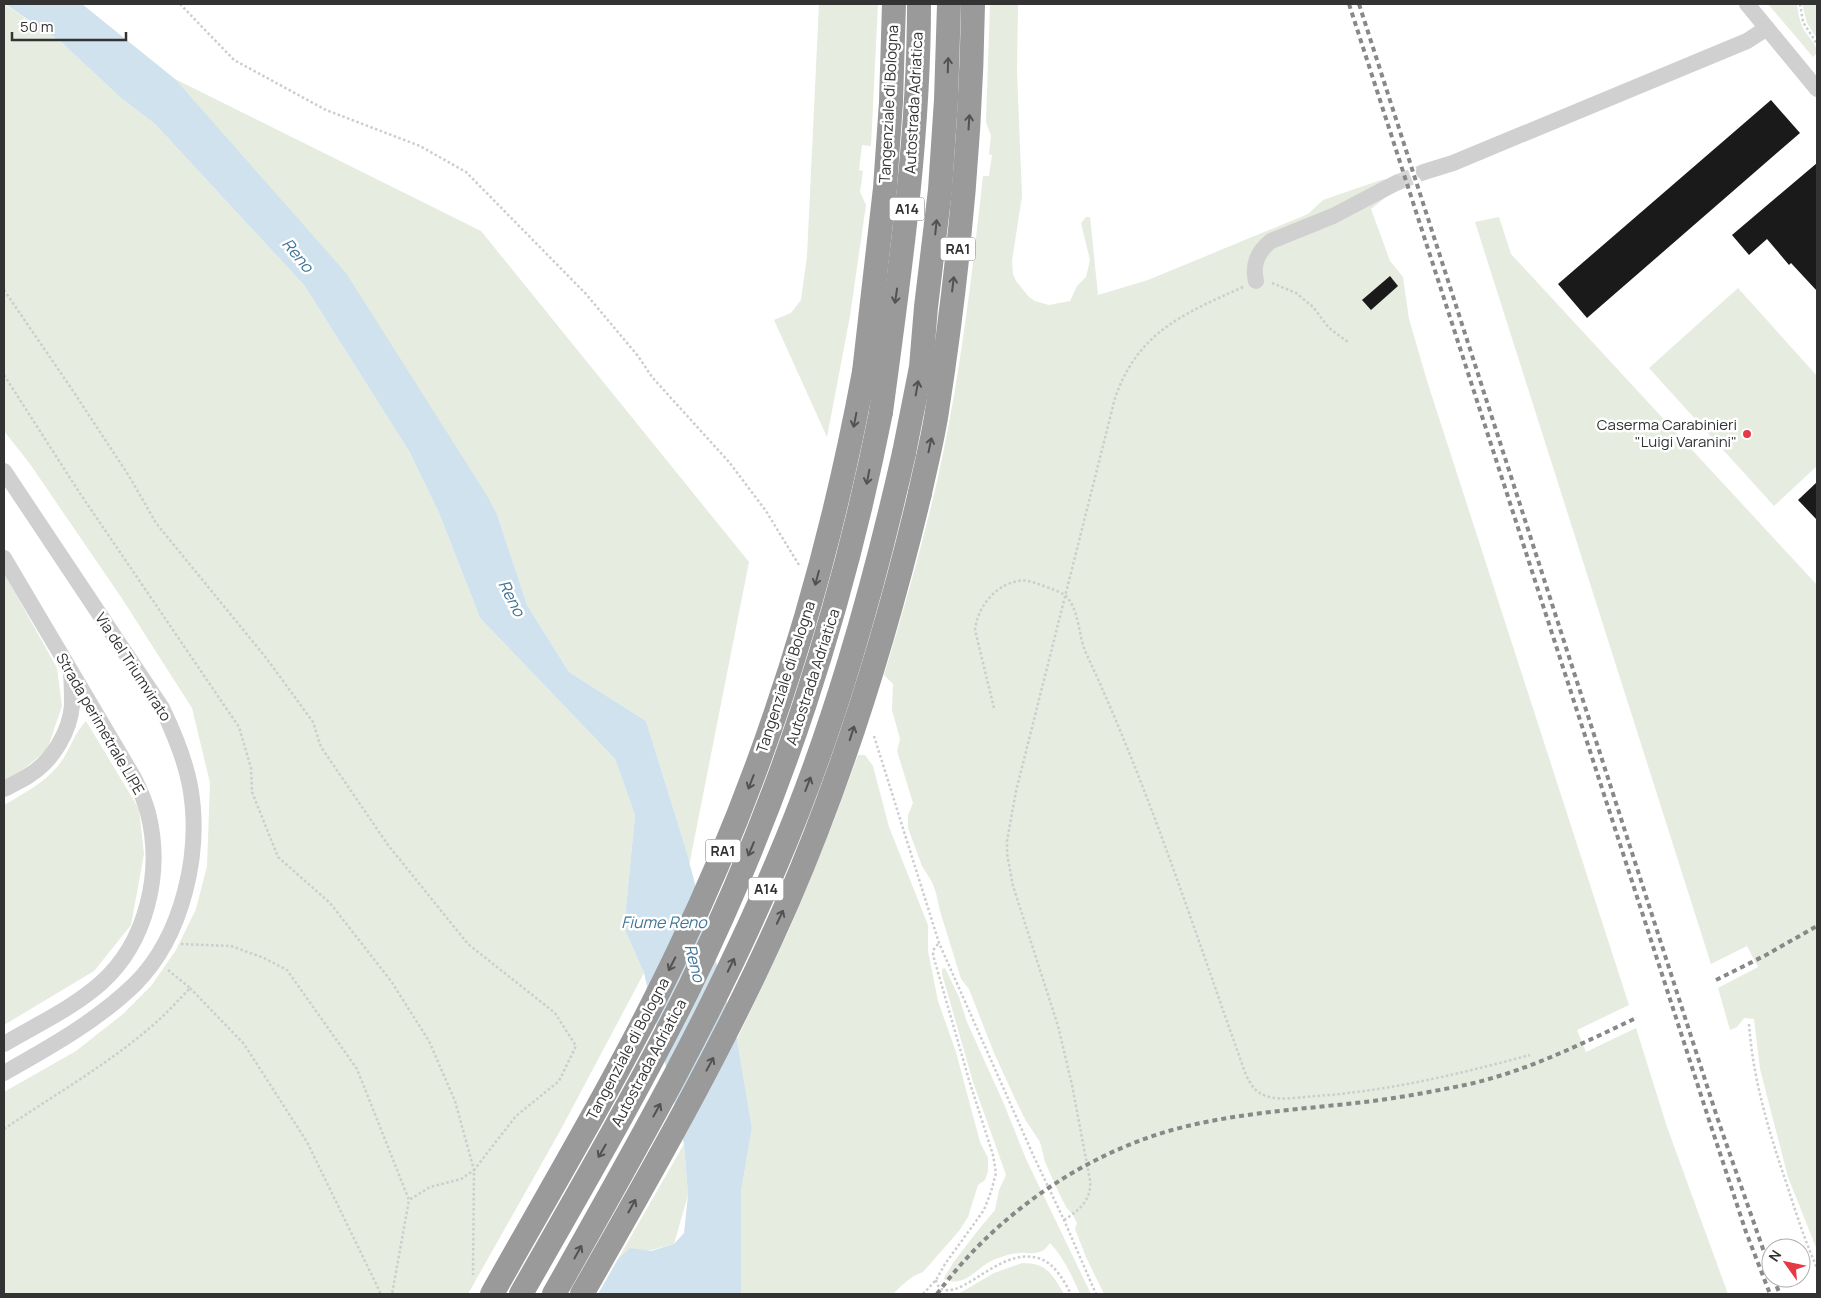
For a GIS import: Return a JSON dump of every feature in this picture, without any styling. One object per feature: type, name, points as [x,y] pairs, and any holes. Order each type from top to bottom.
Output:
[{"type":"highway","name":"Tangenziale di Bologna","points":[[492,1294],[598,1106],[680,949],[749,787],[780,704],[806,621],[850,449],[864,372],[885,188],[891,102],[894,4]]},
{"type":"highway","name":"Autostrada Adriatica","points":[[521,1294],[608,1141],[690,986],[761,826],[792,744],[820,661],[866,489],[881,412],[909,188],[916,100],[919,4]]},
{"type":"highway","name":"Autostrada Adriatica","points":[[554,1294],[628,1163],[702,1025],[776,865],[809,783],[864,616],[904,453],[921,367],[940,190],[946,100],[949,4]]},
{"type":"highway","name":"RA1","points":[[582,1294],[711,1061],[750,982],[787,902],[820,821],[851,739],[878,655],[899,580],[937,412],[960,232],[970,104],[973,4]]},
{"type":"street","points":[[1747,4],[1817,88]]},
{"type":"street","points":[[1424,172],[1461,160],[1747,41],[1767,28]]},
{"type":"street","points":[[1256,280],[1254,274],[1258,254],[1271,241],[1332,216],[1396,183]]},
{"type":"street","name":"Via del Triumvirato","points":[[4,471],[162,708],[185,763],[193,815],[190,870],[176,922],[164,944],[142,975],[110,1006],[69,1035],[4,1073]]},
{"type":"street","name":"Strada perimetrale LIPE","points":[[4,558],[122,756],[149,814],[153,844],[150,890],[142,922],[125,955],[102,982],[86,995],[4,1044]]},
{"type":"street","points":[[4,789],[32,774],[49,759],[58,746],[67,726],[72,707],[72,674]]},
{"type":"path","points":[[180,4],[234,60],[326,110],[420,146],[466,172],[586,294],[638,356],[652,377],[744,481],[776,526],[799,565]]},
{"type":"path","points":[[1800,4],[1804,22],[1817,44]]},
{"type":"path","points":[[1064,1220],[1087,1200],[1091,1188],[1090,1180],[1072,1085],[1058,1026],[1013,886],[1007,854],[1007,841],[1016,791],[1115,398],[1131,363],[1154,336],[1168,325],[1197,308],[1256,280],[1276,284],[1296,293],[1313,307],[1329,328],[1348,342]]},
{"type":"path","points":[[4,290],[129,476],[156,523],[267,659],[313,722],[321,746],[388,845],[468,944],[555,1013],[576,1046],[559,1081],[516,1116],[474,1170],[461,1179],[430,1188],[409,1200]]},
{"type":"path","points":[[4,374],[84,500],[239,727],[251,768],[252,792],[278,857],[330,903],[391,981],[429,1041],[454,1101],[474,1170],[473,1275]]},
{"type":"path","points":[[994,708],[975,630],[976,619],[981,609],[1004,586],[1019,581],[1028,581],[1065,595],[1072,606],[1084,650],[1106,695],[1176,873],[1246,1075],[1252,1086],[1259,1092],[1269,1096],[1290,1098],[1391,1088],[1452,1076],[1530,1055]]},
{"type":"path","points":[[874,736],[939,943],[1096,1294]]},
{"type":"path","points":[[923,1294],[936,1280],[938,1274],[984,1210],[996,1173],[994,1154],[969,1080],[933,955],[934,949],[939,943]]},
{"type":"path","points":[[164,944],[231,946],[264,958],[287,970],[357,1069],[409,1200],[392,1294]]},
{"type":"path","points":[[162,964],[190,988],[244,1044],[307,1142],[380,1294]]},
{"type":"path","points":[[4,1129],[146,1032],[190,988]]},
{"type":"path","points":[[1748,1024],[1756,1078],[1765,1120],[1817,1268]]},
{"type":"path","points":[[936,1280],[940,1288],[946,1290],[953,1289],[1005,1262],[1019,1258],[1037,1258],[1053,1268],[1062,1278],[1071,1294]]},
{"type":"shaded area","points":[[4,4],[61,42],[121,98],[155,124],[304,285],[409,451],[439,513],[480,618],[615,759],[635,815],[624,928],[644,973],[560,1131],[468,1294],[4,1294],[4,1092],[76,1051],[123,1014],[151,986],[176,950],[196,909],[207,866],[210,783],[192,708],[121,597],[30,464],[4,431]]},
{"type":"shaded area","points":[[819,4],[878,4],[871,146],[862,145],[859,170],[863,171],[860,192],[866,205],[850,316],[827,437],[774,320],[791,313],[801,300],[807,256]]},
{"type":"shaded area","points":[[990,4],[1018,4],[1017,72],[1022,196],[1012,261],[1013,274],[1016,281],[1029,297],[1035,301],[1049,305],[1070,301],[1077,286],[1086,277],[1090,260],[1081,223],[1086,217],[1090,217],[1098,295],[1148,280],[1308,214],[1323,200],[1381,180],[1394,178],[1386,197],[1371,209],[1390,261],[1403,277],[1409,319],[1428,384],[1629,1005],[1577,1030],[1586,1052],[1636,1028],[1667,1127],[1728,1294],[1104,1294],[1075,1229],[1077,1223],[1058,1191],[1045,1162],[1040,1142],[1017,1103],[994,1053],[969,989],[961,979],[936,893],[932,882],[922,866],[908,828],[908,815],[913,803],[897,751],[900,739],[892,710],[893,684],[884,675],[913,576],[946,440],[970,289],[983,176],[989,176],[992,155],[989,154],[991,136],[986,122]]},
{"type":"shaded area","points":[[1768,4],[1797,4],[1802,25],[1817,50],[1813,57]]},
{"type":"shaded area","points":[[1802,4],[1817,4],[1817,39],[1807,23]]},
{"type":"shaded area","points":[[175,79],[481,231],[749,562],[689,866],[684,843],[646,721],[569,672],[527,605],[497,514]]},
{"type":"shaded area","points":[[1499,217],[1511,254],[1817,585],[1817,1250],[1788,1177],[1760,1069],[1754,1019],[1744,1018],[1737,1027],[1730,1030],[1718,988],[1758,967],[1747,946],[1711,964],[1475,222]]},
{"type":"shaded area","points":[[1738,288],[1817,376],[1817,466],[1774,506],[1649,368]]},
{"type":"shaded area","points":[[4,573],[57,668],[62,706],[47,750],[4,785]]},
{"type":"shaded area","points":[[86,721],[139,809],[144,854],[131,925],[94,971],[4,1025],[4,805],[52,773],[65,756],[77,733]]},
{"type":"shaded area","points":[[858,755],[865,755],[873,766],[889,827],[928,925],[928,951],[938,1001],[956,1052],[980,1142],[988,1158],[988,1171],[985,1180],[978,1185],[968,1217],[959,1231],[923,1272],[911,1278],[893,1294],[741,1294],[741,1192],[752,1128],[737,1039],[789,930],[833,823]]},
{"type":"shaded area","points":[[945,968],[959,997],[967,1022],[1004,1104],[1026,1159],[1091,1294],[1080,1294],[1064,1261],[1050,1243],[1044,1250],[1039,1252],[1003,1256],[963,1280],[951,1281],[944,1279],[953,1263],[995,1210],[999,1190],[1006,1175],[973,1082],[942,974],[942,969]]},
{"type":"shaded area","points":[[684,1144],[688,1195],[674,1244],[618,1259]]},
{"type":"shaded area","points":[[1022,1263],[1037,1265],[1048,1271],[1064,1294],[958,1294],[994,1273]]},
{"type":"water","name":"Fiume Reno","points":[[5,4],[82,4],[175,79],[346,273],[486,494],[497,514],[527,605],[569,672],[646,721],[684,843],[737,1039],[752,1128],[741,1192],[741,1294],[598,1294],[618,1259],[630,1248],[651,1251],[674,1244],[684,1233],[688,1195],[684,1144],[644,973],[624,928],[635,815],[615,759],[480,618],[439,513],[409,451],[304,285],[155,124],[121,98],[61,42]]},
{"type":"building","points":[[1771,100],[1800,133],[1587,318],[1558,284]]},
{"type":"building","points":[[1817,163],[1817,291],[1791,263],[1789,265],[1767,239],[1749,255],[1732,235]]},
{"type":"building","points":[[1390,276],[1398,286],[1371,310],[1362,300]]},
{"type":"building","points":[[1817,482],[1817,520],[1798,500]]},
{"type":"tunnel","points":[[1396,183],[1424,172]]},
{"type":"railway","points":[[1349,4],[1709,1120],[1746,1232],[1770,1294]]},
{"type":"railway","points":[[1359,4],[1717,1117],[1761,1243]]},
{"type":"railway","points":[[1716,980],[1766,955],[1817,926]]},
{"type":"railway","points":[[937,1294],[962,1263],[990,1234],[1021,1208],[1054,1184],[1088,1164],[1125,1147],[1162,1133],[1222,1119],[1385,1099],[1465,1085],[1509,1073],[1551,1057],[1634,1019]]},
{"type":"railway","points":[[1777,1288],[1780,1294]]},
{"type":"place","name":"Caserma Carabinieri \"Luigi Varanini\"","points":[[1747,434]]},
{"type":"water label","name":"Reno","points":[[298,255]]},
{"type":"water label","name":"Reno","points":[[512,598]]},
{"type":"water label","name":"Reno","points":[[695,963]]}]
